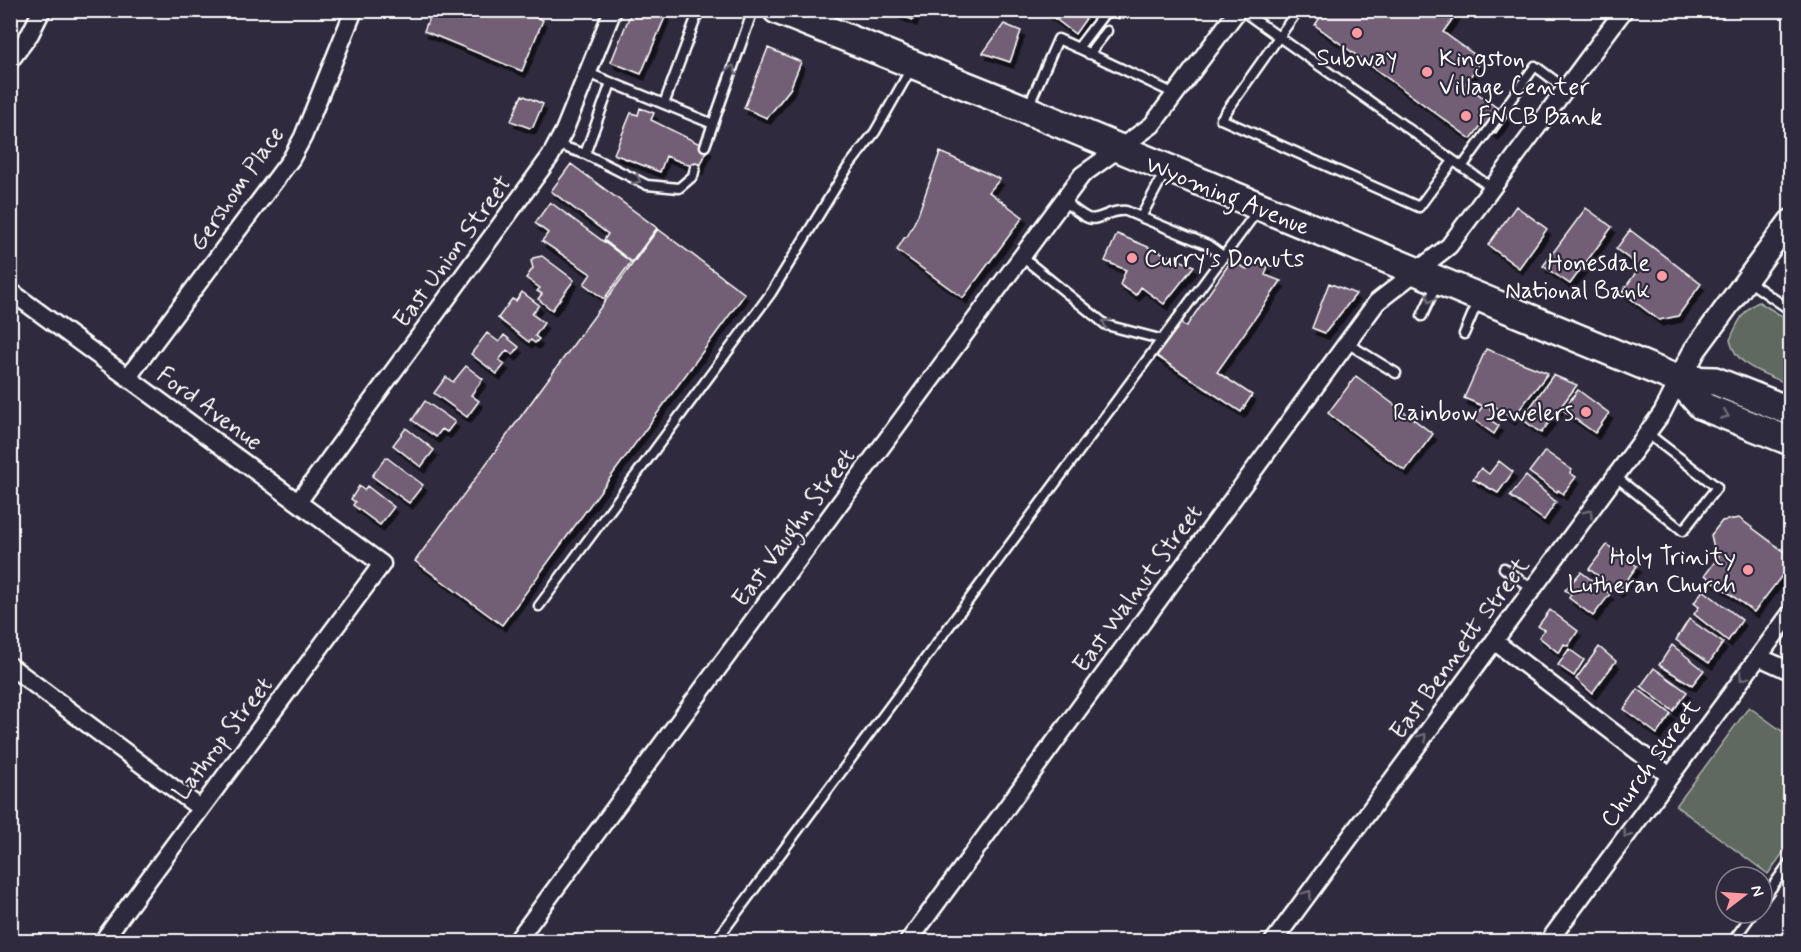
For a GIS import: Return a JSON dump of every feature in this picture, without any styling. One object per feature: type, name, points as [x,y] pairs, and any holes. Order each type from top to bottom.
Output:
[{"type":"main road","name":"Wyoming Avenue","points":[[777,10],[824,19],[912,66],[1027,110],[1117,150],[1679,380],[1714,381],[1791,411]]},
{"type":"main road","name":"Wyoming Avenue","points":[[1679,380],[1702,406],[1791,441]]},
{"type":"street","points":[[10,61],[30,34],[42,10]]},
{"type":"street","name":"Gershom Place","points":[[128,377],[291,159],[303,137],[354,10]]},
{"type":"street","name":"East Union Street","points":[[298,502],[558,145],[613,10]]},
{"type":"street","name":"East Vaughn Street","points":[[516,942],[1082,175],[1152,125],[1239,10]]},
{"type":"street","name":"East Walnut Street","points":[[908,942],[1380,298],[1426,276],[1624,10]]},
{"type":"street","points":[[1679,380],[1695,350],[1791,221]]},
{"type":"street","name":"Ford Avenue","points":[[10,291],[382,564]]},
{"type":"street","name":"East Bennett Street","points":[[1273,942],[1647,434],[1662,413],[1679,380]]},
{"type":"street","name":"Lathrop Street","points":[[102,942],[382,564]]},
{"type":"street","name":"Church Street","points":[[1548,942],[1791,614]]},
{"type":"street","points":[[1494,641],[1670,776]]},
{"type":"street","points":[[1759,657],[1791,671]]},
{"type":"street","points":[[10,666],[200,808]]},
{"type":"lane","points":[[664,104],[699,10]]},
{"type":"lane","points":[[705,146],[753,10]]},
{"type":"lane","points":[[1078,48],[1107,10]]},
{"type":"lane","points":[[1239,10],[1492,188]]},
{"type":"lane","points":[[1298,10],[1221,119],[1419,207],[1453,161]]},
{"type":"lane","points":[[1089,54],[1107,31]]},
{"type":"lane","points":[[1027,110],[1058,39],[1174,94]]},
{"type":"lane","points":[[539,606],[771,293],[848,167],[875,132],[912,66]]},
{"type":"lane","points":[[1462,167],[1535,66],[1566,88]]},
{"type":"lane","points":[[588,73],[713,124]]},
{"type":"lane","points":[[585,154],[611,83]]},
{"type":"lane","points":[[558,145],[585,154],[647,185],[679,188],[693,176],[695,168]]},
{"type":"lane","points":[[1141,217],[1166,170]]},
{"type":"lane","points":[[1063,201],[1087,218],[1096,220],[1114,210],[1141,217],[1208,245],[1223,256]]},
{"type":"lane","points":[[715,942],[1259,208]]},
{"type":"lane","points":[[1022,257],[1106,325],[1160,339]]},
{"type":"lane","points":[[1422,316],[1426,276]]},
{"type":"lane","points":[[1747,280],[1791,310]]},
{"type":"lane","points":[[1464,334],[1479,298]]},
{"type":"lane","points":[[1347,343],[1396,373]]},
{"type":"lane","points":[[1615,477],[1683,531],[1717,487],[1647,434]]},
{"type":"lane","points":[[1504,568],[1532,589]]},
{"type":"lane","points":[[1774,885],[1791,862]]},
{"type":"lane","points":[[1732,942],[1744,925]]},
{"type":"green space","points":[[1759,302],[1790,321],[1790,385],[1754,369],[1733,350],[1730,340],[1738,323],[1749,308]]},
{"type":"green space","points":[[1749,707],[1790,737],[1790,843],[1774,866],[1756,865],[1676,806]]},
{"type":"building","points":[[432,10],[518,10],[543,20],[522,71],[424,31]]},
{"type":"building","points":[[632,10],[668,10],[641,74],[611,62]]},
{"type":"building","points":[[889,10],[917,10],[913,20]]},
{"type":"building","points":[[1044,10],[1092,10],[1075,34]]},
{"type":"building","name":"Kingston Village Center","points":[[1325,10],[1459,10],[1443,32],[1482,60],[1465,84],[1508,116],[1495,134],[1482,124],[1471,139],[1315,25]]},
{"type":"building","points":[[1004,24],[1021,31],[1010,62],[983,53]]},
{"type":"building","points":[[768,48],[801,62],[790,89],[767,118],[744,108]]},
{"type":"building","points":[[522,95],[543,104],[533,127],[530,128],[511,121]]},
{"type":"building","points":[[640,108],[654,113],[651,120],[708,148],[699,169],[666,156],[660,172],[614,154],[631,113],[638,115]]},
{"type":"building","points":[[940,152],[1000,179],[989,192],[1023,217],[963,298],[897,250],[907,237],[918,215]]},
{"type":"building","points":[[571,164],[657,228],[632,262],[604,240],[608,234],[551,191]]},
{"type":"building","points":[[550,202],[631,262],[604,299],[584,284],[591,274],[542,241],[548,233],[535,223]]},
{"type":"building","points":[[1516,206],[1547,229],[1519,268],[1488,245]]},
{"type":"building","points":[[1586,208],[1612,227],[1570,284],[1543,266]]},
{"type":"building","points":[[658,229],[745,294],[502,625],[415,561]]},
{"type":"building","name":"Honesdale National Bank","points":[[1630,230],[1701,284],[1678,316],[1659,320],[1622,292],[1640,267],[1616,249]]},
{"type":"building","points":[[1117,234],[1194,266],[1164,304],[1141,287],[1136,295],[1120,285],[1126,270],[1105,261]]},
{"type":"building","points":[[542,256],[574,280],[552,310],[538,299],[542,294],[537,291],[540,288],[526,278],[533,268],[531,261],[533,258]]},
{"type":"building","points":[[1254,259],[1268,266],[1265,275],[1281,281],[1217,372],[1252,395],[1241,412],[1152,353],[1177,320],[1186,327],[1231,261],[1247,269]]},
{"type":"building","points":[[1329,283],[1356,294],[1325,333],[1312,328]]},
{"type":"building","points":[[522,292],[539,305],[532,314],[544,323],[535,336],[539,339],[535,343],[531,340],[529,342],[498,318],[512,299],[516,301]]},
{"type":"building","points":[[487,333],[499,342],[504,335],[519,347],[513,355],[507,350],[499,360],[505,364],[497,374],[471,354]]},
{"type":"building","points":[[1486,349],[1548,373],[1512,419],[1493,405],[1490,409],[1494,413],[1489,419],[1499,426],[1494,434],[1473,419],[1483,406],[1464,398]]},
{"type":"building","points":[[466,366],[483,379],[471,395],[479,401],[467,417],[434,393],[446,377],[453,382]]},
{"type":"building","points":[[1553,375],[1577,385],[1541,433],[1522,419]]},
{"type":"building","points":[[1356,376],[1433,434],[1405,471],[1328,413]]},
{"type":"building","name":"Rainbow Jewelers","points":[[1578,390],[1609,413],[1595,433],[1563,410]]},
{"type":"building","points":[[425,401],[455,422],[447,432],[442,429],[436,437],[412,420]]},
{"type":"building","points":[[406,428],[434,450],[421,467],[393,445]]},
{"type":"building","points":[[1545,451],[1572,470],[1570,473],[1576,477],[1563,494],[1529,472]]},
{"type":"building","points":[[386,457],[423,485],[409,503],[372,476]]},
{"type":"building","points":[[1499,461],[1513,472],[1498,493],[1473,479],[1481,468],[1489,474]]},
{"type":"building","points":[[1526,476],[1556,502],[1544,520],[1510,496]]},
{"type":"building","points":[[359,486],[364,490],[367,486],[394,507],[380,525],[353,505],[355,502],[351,499]]},
{"type":"building","name":"Holy Trinity Lutheran Church","points":[[1739,518],[1790,556],[1790,565],[1754,612],[1705,575],[1719,556],[1715,552],[1711,535],[1722,521]]},
{"type":"building","points":[[1607,545],[1637,566],[1619,591],[1589,569]]},
{"type":"building","points":[[1581,572],[1610,594],[1593,616],[1569,598],[1571,594],[1565,590]]},
{"type":"building","points":[[1703,590],[1742,620],[1728,641],[1694,614],[1699,607],[1694,603]]},
{"type":"building","points":[[1550,610],[1578,631],[1568,646],[1564,644],[1559,653],[1539,637],[1544,630],[1538,626]]},
{"type":"building","points":[[1689,619],[1723,643],[1709,663],[1676,640]]},
{"type":"building","points":[[1672,645],[1704,670],[1692,685],[1659,665]]},
{"type":"building","points":[[1599,647],[1616,661],[1592,693],[1576,679]]},
{"type":"building","points":[[1569,649],[1584,660],[1574,676],[1558,665]]},
{"type":"building","points":[[1654,668],[1687,692],[1673,711],[1641,686]]},
{"type":"building","points":[[1638,689],[1671,714],[1657,734],[1624,709]]},
{"type":"place","name":"Subway","points":[[1357,33]]},
{"type":"place","name":"Kingston Village Center","points":[[1427,72]]},
{"type":"place","name":"FNCB Bank","points":[[1466,116]]},
{"type":"place","name":"Curry's Donuts","points":[[1132,258]]},
{"type":"place","name":"Honesdale National Bank","points":[[1662,276]]},
{"type":"place","name":"Rainbow Jewelers","points":[[1586,412]]},
{"type":"place","name":"Holy Trinity Lutheran Church","points":[[1748,570]]}]
